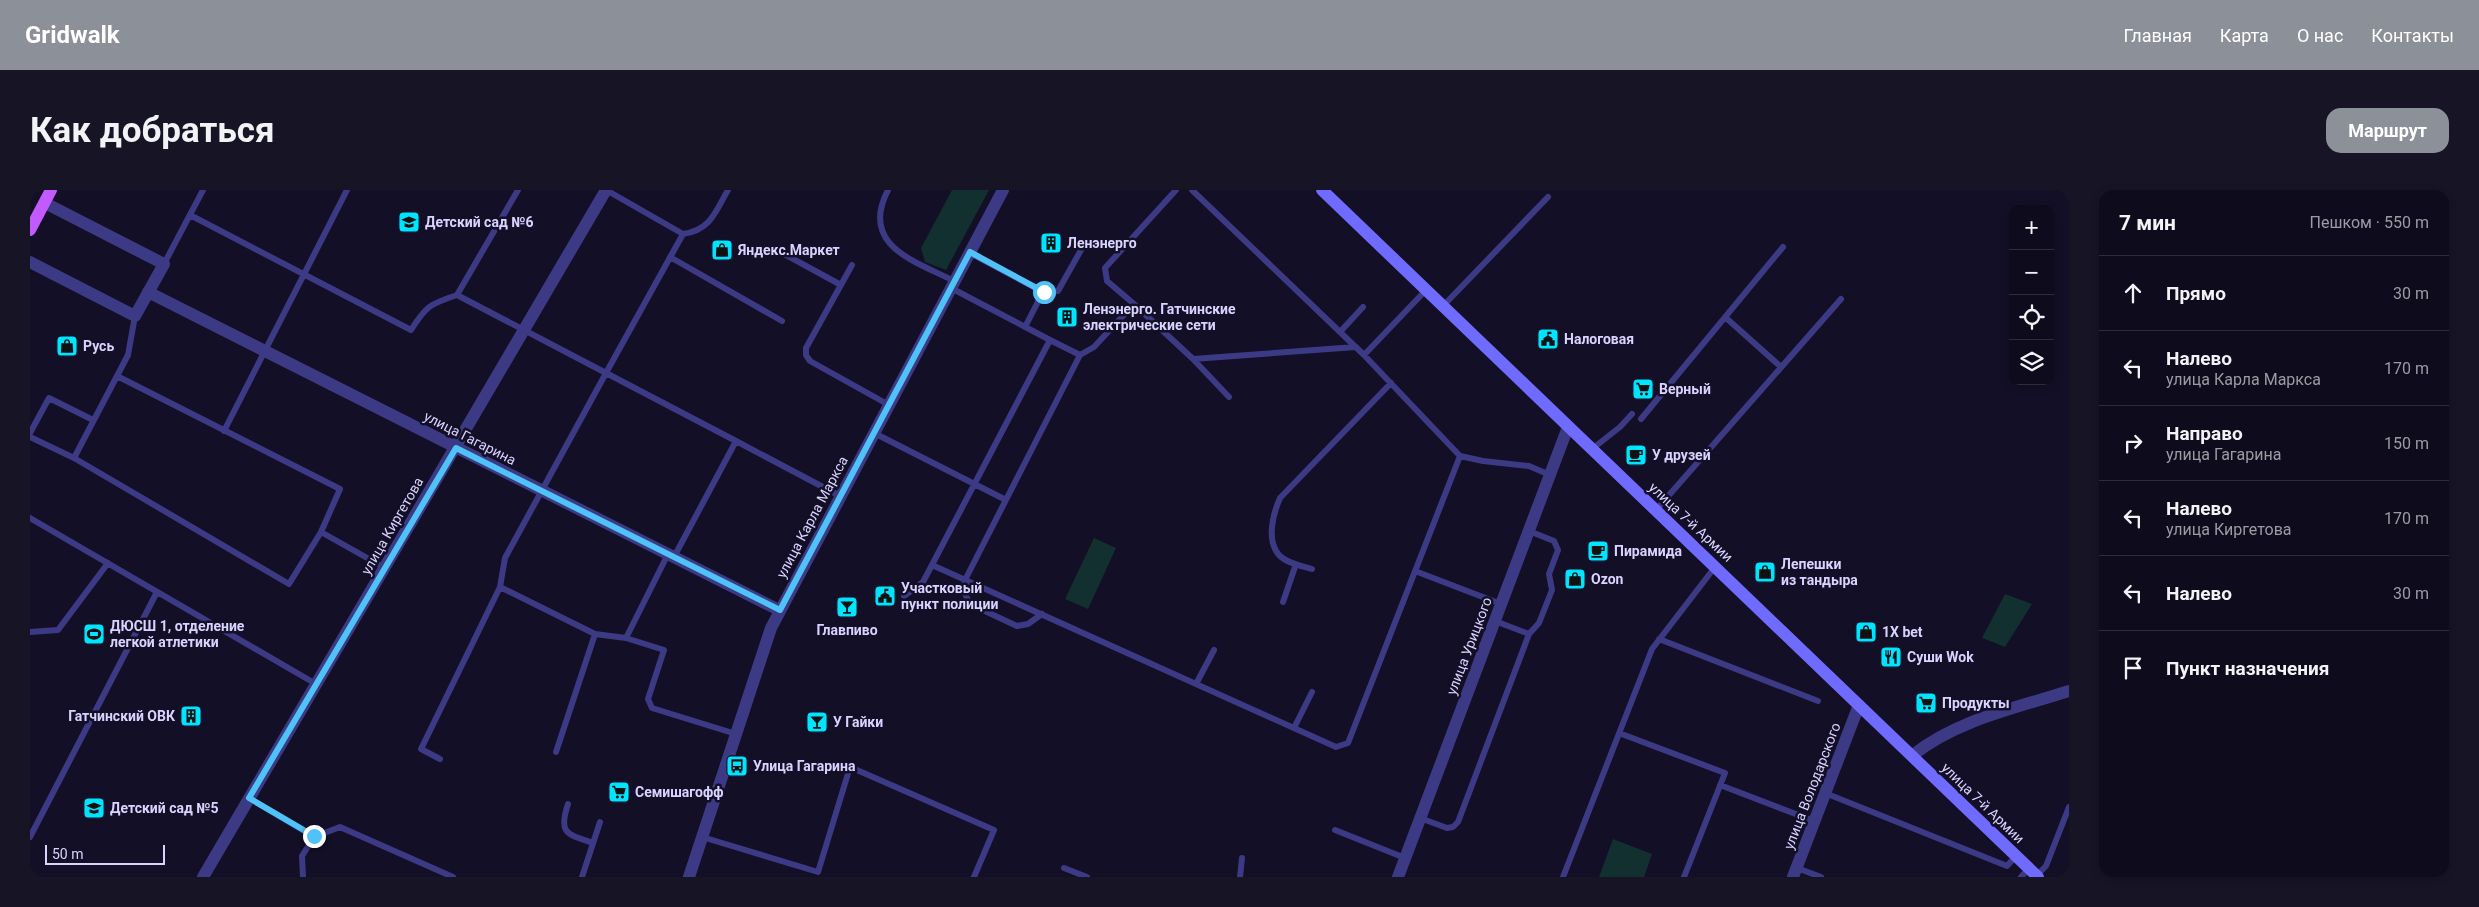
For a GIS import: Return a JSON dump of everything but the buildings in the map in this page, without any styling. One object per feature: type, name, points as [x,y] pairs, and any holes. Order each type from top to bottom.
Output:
[{"type":"main road","points":[[31,227],[51,190]]},
{"type":"street","name":"улица Киргетова","points":[[203,877],[606,190]]},
{"type":"street","name":"улица Карла Маркса","points":[[690,877],[771,628],[1003,190]]},
{"type":"street","name":"улица 7-й Армии","points":[[1322,190],[1913,755],[2016,856],[2031,874]]},
{"type":"street","points":[[30,262],[135,316],[164,264],[45,202]]},
{"type":"street","name":"улица Гагарина","points":[[148,292],[780,610]]},
{"type":"street","name":"улица Урицкого","points":[[1398,877],[1568,427]]},
{"type":"street","points":[[1913,755],[1930,741],[1954,728],[2069,691]]},
{"type":"street","name":"улица Володарского","points":[[1795,873],[1859,705]]},
{"type":"lane","points":[[164,264],[203,190]]},
{"type":"lane","points":[[224,431],[347,190]]},
{"type":"lane","points":[[190,214],[411,330],[424,309],[438,301],[457,295],[518,190]]},
{"type":"lane","points":[[606,190],[683,234],[698,232],[710,221],[728,190]]},
{"type":"lane","points":[[888,190],[881,207],[880,221],[883,235],[893,249],[1025,327],[1080,355]]},
{"type":"lane","points":[[1176,190],[1105,268],[1107,281],[1193,359],[1229,397]]},
{"type":"lane","points":[[1192,190],[1356,347],[1460,456],[1483,461],[1529,466],[1550,475]]},
{"type":"lane","points":[[1443,306],[1548,197]]},
{"type":"lane","points":[[440,759],[421,749],[500,587],[505,558],[683,234]]},
{"type":"lane","points":[[970,252],[1044,292],[1058,291],[1086,241]]},
{"type":"lane","points":[[1641,419],[1783,247]]},
{"type":"lane","points":[[775,249],[840,285]]},
{"type":"lane","points":[[670,257],[782,321]]},
{"type":"lane","points":[[852,265],[806,348],[806,355],[810,361],[888,405]]},
{"type":"lane","points":[[1364,355],[1426,290]]},
{"type":"lane","points":[[1025,327],[1044,292]]},
{"type":"lane","points":[[457,295],[840,496]]},
{"type":"lane","points":[[1656,510],[1841,299]]},
{"type":"lane","points":[[1042,614],[1028,624],[1017,626],[970,604],[964,590],[965,580],[1080,355],[1094,347],[1134,304]]},
{"type":"lane","points":[[1340,332],[1363,306]]},
{"type":"lane","points":[[74,458],[128,355],[135,316]]},
{"type":"lane","points":[[1725,318],[1781,368]]},
{"type":"lane","points":[[904,596],[923,582],[1050,340]]},
{"type":"lane","points":[[1193,359],[1356,347]]},
{"type":"lane","points":[[30,437],[74,458],[288,584],[322,532],[340,489],[117,376]]},
{"type":"lane","points":[[1312,569],[1279,556],[1274,543],[1272,525],[1274,510],[1280,498],[1391,383]]},
{"type":"lane","points":[[30,433],[49,398],[93,420]]},
{"type":"lane","points":[[1592,449],[1620,427],[1632,414]]},
{"type":"lane","points":[[874,433],[1006,500]]},
{"type":"lane","points":[[626,638],[736,441]]},
{"type":"lane","points":[[932,565],[1336,748],[1348,743],[1460,456]]},
{"type":"lane","points":[[30,518],[316,684]]},
{"type":"lane","points":[[1420,818],[1446,828],[1453,827],[1458,822],[1529,634],[1539,623],[1552,590],[1549,574],[1558,550],[1554,540],[1529,531]]},
{"type":"lane","points":[[322,532],[385,568]]},
{"type":"lane","points":[[30,632],[58,630],[108,563]]},
{"type":"lane","points":[[1283,602],[1296,564]]},
{"type":"lane","points":[[1563,877],[1652,648],[1716,566]]},
{"type":"lane","points":[[1414,571],[1501,604]]},
{"type":"lane","points":[[500,587],[595,634],[626,638],[664,650],[648,698],[652,708],[736,734]]},
{"type":"lane","points":[[30,837],[157,592]]},
{"type":"lane","points":[[1495,621],[1529,634]]},
{"type":"lane","points":[[556,752],[595,634]]},
{"type":"lane","points":[[1659,640],[1818,701]]},
{"type":"lane","points":[[1196,684],[1214,650]]},
{"type":"lane","points":[[1294,728],[1312,692]]},
{"type":"lane","points":[[1619,732],[1725,773],[1684,877]]},
{"type":"lane","points":[[702,837],[818,872],[850,767],[994,830],[974,877]]},
{"type":"lane","points":[[1720,785],[1814,821]]},
{"type":"lane","points":[[1825,794],[2007,866],[2016,856]]},
{"type":"lane","points":[[249,798],[314,836]]},
{"type":"lane","points":[[568,804],[563,820],[564,829],[570,836],[594,843]]},
{"type":"lane","points":[[2031,874],[2046,866],[2069,806]]},
{"type":"lane","points":[[582,877],[600,822]]},
{"type":"lane","points":[[303,877],[302,856],[314,836],[340,827],[453,877]]},
{"type":"lane","points":[[1335,830],[1405,858]]},
{"type":"lane","points":[[1240,877],[1242,858]]},
{"type":"lane","points":[[1064,868],[1088,877]]},
{"type":"lane","points":[[1795,873],[1821,877]]},
{"type":"green space","points":[[952,190],[989,190],[946,270],[925,262],[921,248]]},
{"type":"green space","points":[[1094,538],[1116,548],[1088,609],[1065,599]]},
{"type":"green space","points":[[2005,594],[2032,604],[2005,647],[1982,638]]},
{"type":"green space","points":[[1613,839],[1652,854],[1644,877],[1599,877]]},
{"type":"place","name":"Детский сад №6","points":[[409,222]]},
{"type":"place","name":"Ленэнерго","points":[[1051,243]]},
{"type":"place","name":"Яндекс.Маркет","points":[[722,250]]},
{"type":"place","name":"Ленэнерго. Гатчинские электрические сети","points":[[1067,317]]},
{"type":"place","name":"Налоговая","points":[[1548,339]]},
{"type":"place","name":"Русь","points":[[67,346]]},
{"type":"place","name":"Верный","points":[[1643,389]]},
{"type":"place","name":"У друзей","points":[[1636,455]]},
{"type":"place","name":"Пирамида","points":[[1598,551]]},
{"type":"place","name":"Лепешки из тандыра","points":[[1765,572]]},
{"type":"place","name":"Ozon","points":[[1575,579]]},
{"type":"place","name":"Участковый пункт полиции","points":[[885,596]]},
{"type":"place","name":"Главпиво","points":[[847,607]]},
{"type":"place","name":"1X bet","points":[[1866,632]]},
{"type":"place","name":"ДЮСШ 1, отделение легкой атлетики","points":[[94,634]]},
{"type":"place","name":"Суши Wok","points":[[1891,657]]},
{"type":"place","name":"Продукты","points":[[1926,703]]},
{"type":"place","name":"Гатчинский ОВК","points":[[191,716]]},
{"type":"place","name":"У Гайки","points":[[817,722]]},
{"type":"place","name":"Улица Гагарина","points":[[737,766]]},
{"type":"place","name":"Семишагофф","points":[[619,792]]},
{"type":"place","name":"Дeтский сад №5","points":[[94,808]]},
{"type":"route","points":[[314,836],[249,798],[456,448],[780,610],[970,252],[1044,292]]}]
